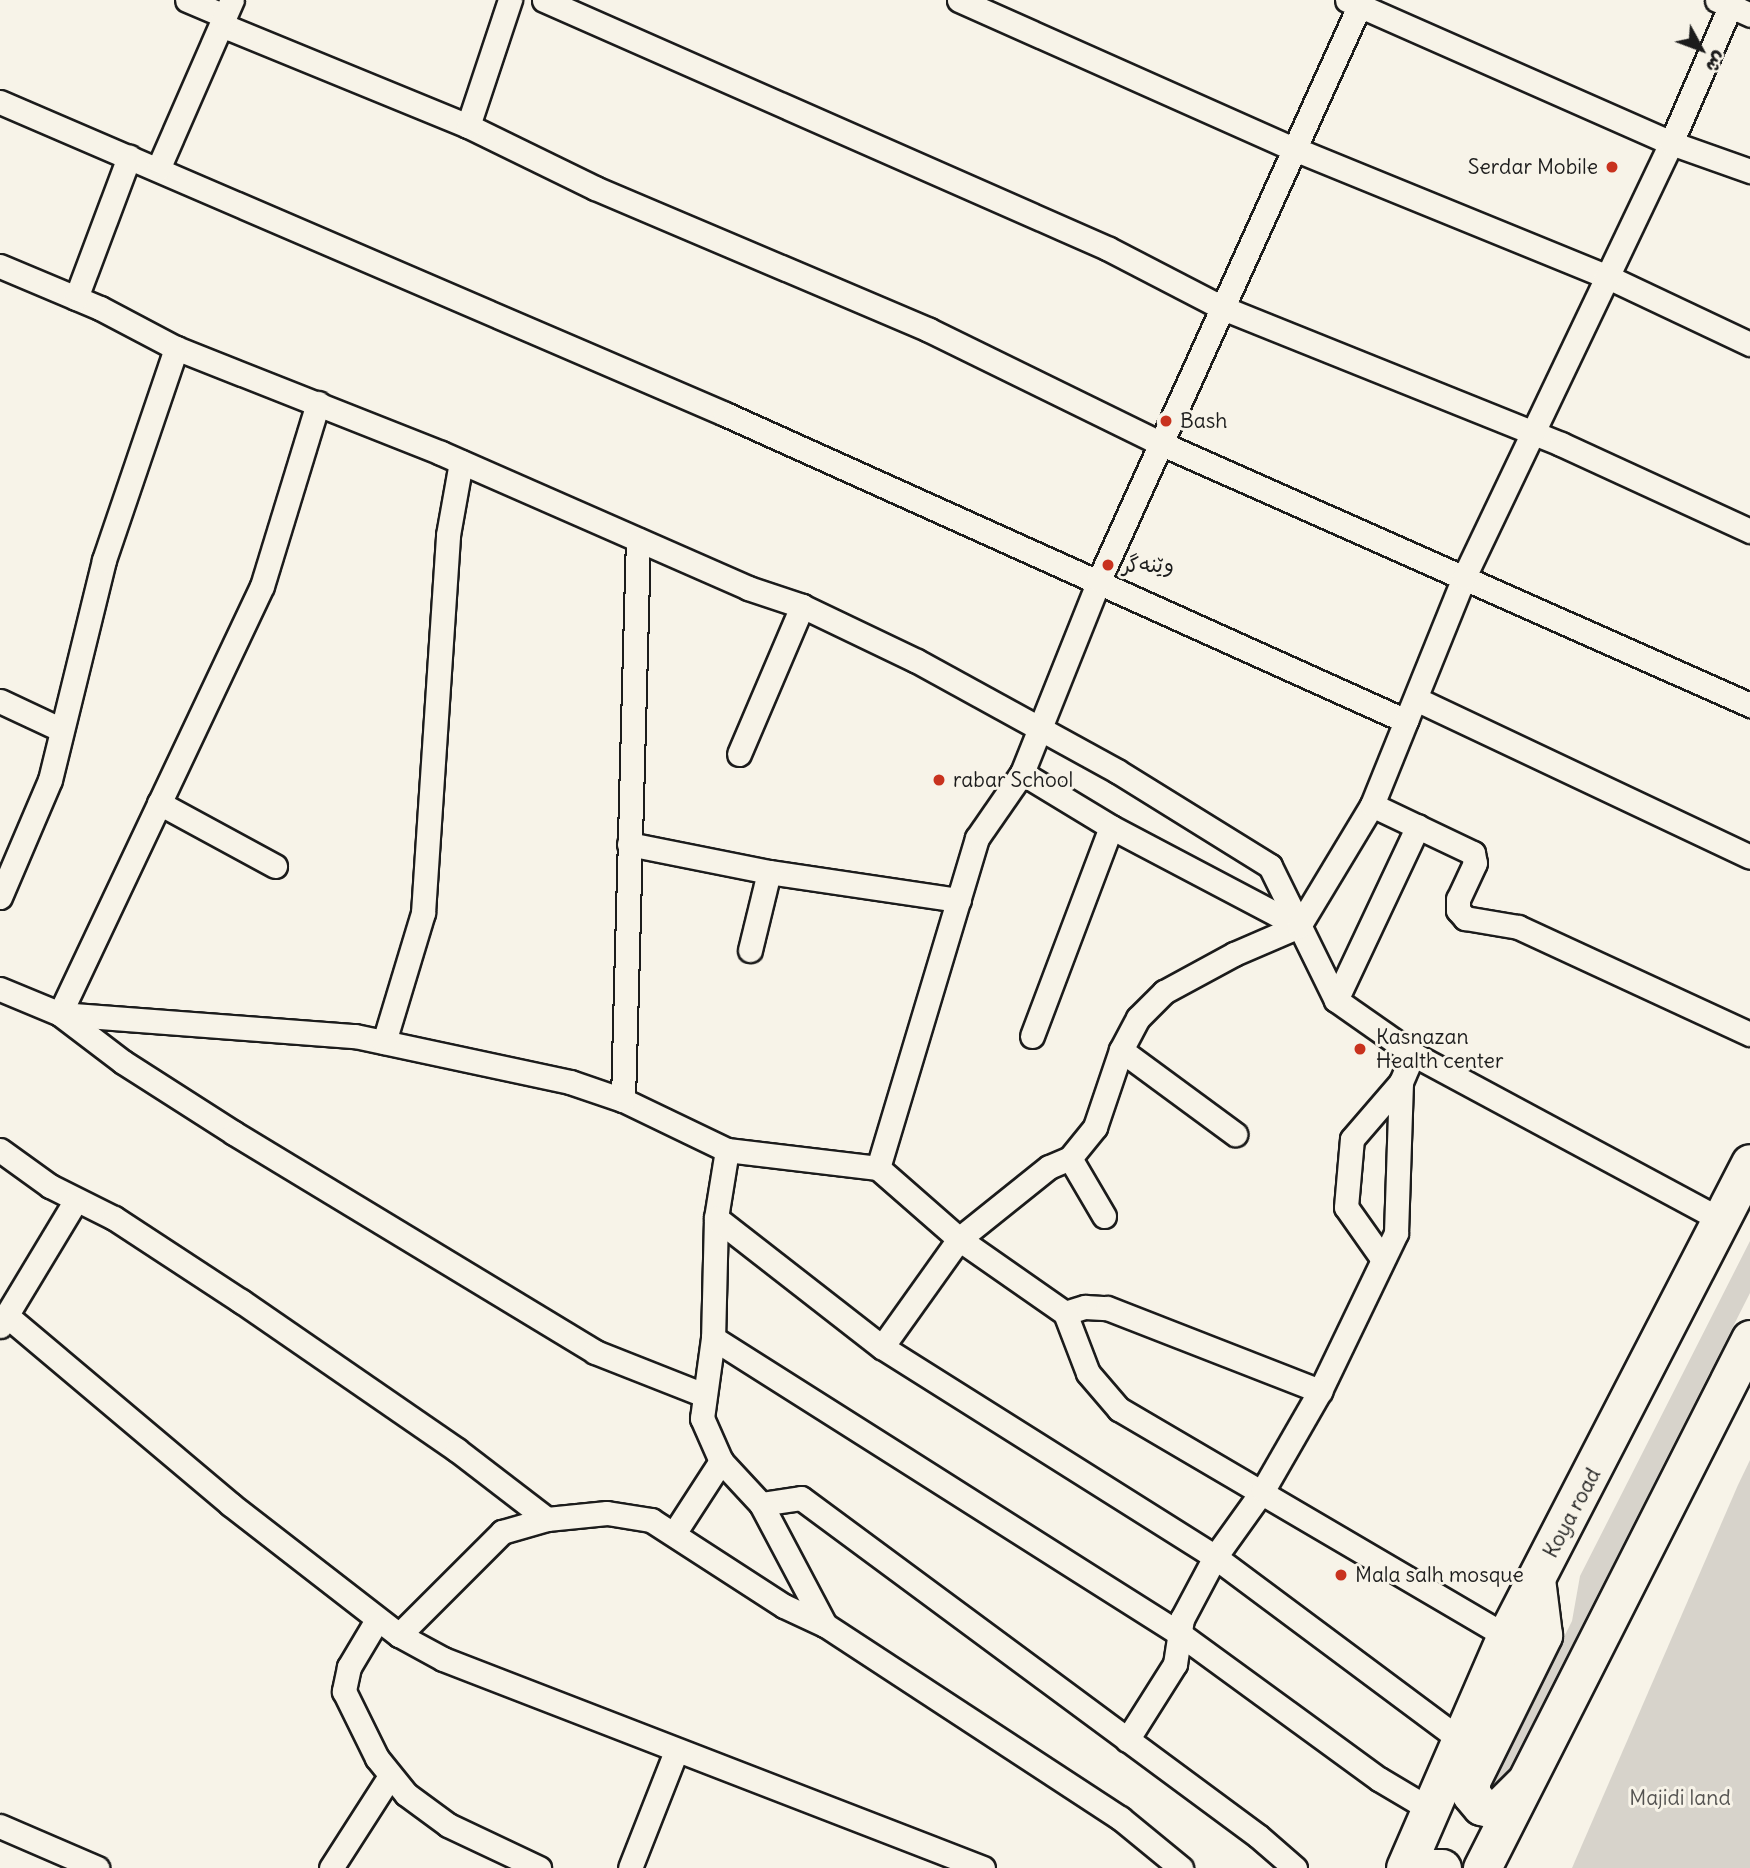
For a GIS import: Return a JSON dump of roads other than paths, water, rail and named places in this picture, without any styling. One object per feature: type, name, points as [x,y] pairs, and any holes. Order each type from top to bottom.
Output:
[{"type":"highway","name":"Koya road","points":[[1405,1868],[1431,1810],[1458,1738],[1506,1636],[1750,1163]]},
{"type":"highway","points":[[1482,1868],[1750,1339]]},
{"type":"highway","points":[[1525,1781],[1501,1806],[1492,1809],[1481,1806],[1471,1794],[1471,1781],[1543,1635],[1536,1579]]},
{"type":"highway","points":[[1418,1868],[1442,1868]]},
{"type":"street","points":[[187,0],[218,13],[227,10]]},
{"type":"street","points":[[468,126],[510,0]]},
{"type":"street","points":[[544,0],[1109,249],[1223,308],[1531,433],[1750,530]]},
{"type":"street","points":[[958,0],[1292,148],[1606,276],[1750,344]]},
{"type":"street","points":[[878,1168],[977,838],[1022,773],[1099,580],[1223,308],[1356,2],[1671,144],[1750,171]]},
{"type":"street","points":[[882,1347],[959,1239],[1049,1167],[1070,1158],[1095,1127],[1121,1050],[1138,1018],[1164,992],[1234,954],[1299,926],[1371,805],[1464,577],[1671,144],[1733,5]]},
{"type":"street","points":[[227,10],[229,28],[468,126],[595,188],[929,330],[1160,443],[1750,705]]},
{"type":"street","points":[[158,169],[227,10]]},
{"type":"street","points":[[0,102],[405,274],[1099,580],[1406,721]]},
{"type":"street","points":[[76,298],[130,157]]},
{"type":"street","points":[[0,266],[76,298],[176,348],[318,403],[638,540],[802,606],[917,662],[1117,771],[1270,866],[1336,1000],[1413,1054],[1721,1220]]},
{"type":"street","points":[[0,897],[50,780],[104,560],[176,348]]},
{"type":"street","points":[[60,1014],[262,586],[318,403]]},
{"type":"street","points":[[384,1042],[423,913],[448,535],[461,462]]},
{"type":"street","points":[[623,1100],[638,540]]},
{"type":"street","points":[[738,754],[802,606]]},
{"type":"street","points":[[1416,699],[1750,856]]},
{"type":"street","points":[[0,701],[62,730]]},
{"type":"street","points":[[1022,773],[1111,827],[1299,926]]},
{"type":"street","points":[[159,803],[275,866]]},
{"type":"street","points":[[1371,805],[1418,826],[1475,857],[1458,898],[1458,910],[1465,918],[1518,927],[1750,1034]]},
{"type":"street","points":[[1336,1000],[1418,826]]},
{"type":"street","points":[[1031,1037],[1111,827]]},
{"type":"street","points":[[629,844],[769,872],[959,900]]},
{"type":"street","points":[[750,950],[769,872]]},
{"type":"street","points":[[0,989],[60,1014],[123,1062],[234,1133],[595,1352],[705,1395]]},
{"type":"street","points":[[60,1014],[186,1021],[384,1042],[570,1082],[623,1100],[727,1150],[878,1168],[959,1239],[1065,1313],[1088,1373],[1119,1409],[1263,1490],[1506,1636]]},
{"type":"street","points":[[1121,1050],[1235,1134]]},
{"type":"street","points":[[1382,1258],[1346,1207],[1352,1139],[1401,1082],[1413,1054]]},
{"type":"street","points":[[1127,1740],[1175,1664],[1182,1619],[1215,1557],[1263,1490],[1320,1391],[1363,1307],[1382,1258],[1396,1233],[1401,1082]]},
{"type":"street","points":[[0,1150],[241,1301],[457,1450],[547,1519]]},
{"type":"street","points":[[727,1150],[716,1219],[713,1338],[702,1418],[721,1461],[761,1504],[825,1625]]},
{"type":"street","points":[[1070,1158],[1104,1216]]},
{"type":"street","points":[[76,1200],[3,1321],[377,1620],[443,1659],[576,1707],[676,1751],[803,1795],[983,1868]]},
{"type":"street","points":[[716,1219],[882,1347],[1215,1557],[1458,1738]]},
{"type":"street","points":[[1065,1313],[1107,1308],[1320,1391]]},
{"type":"street","points":[[713,1338],[1180,1634],[1378,1779],[1431,1810]]},
{"type":"street","points":[[675,1532],[721,1461]]},
{"type":"street","points":[[761,1504],[801,1498],[1258,1836],[1295,1868]]},
{"type":"street","points":[[399,1635],[502,1532],[547,1519],[607,1513],[652,1520],[675,1532],[784,1605],[825,1625],[1120,1818],[1181,1868]]},
{"type":"street","points":[[377,1620],[349,1667],[344,1692],[361,1733],[390,1776],[448,1825],[538,1868]]},
{"type":"street","points":[[630,1868],[676,1751]]},
{"type":"street","points":[[331,1868],[390,1776]]},
{"type":"street","points":[[0,1826],[97,1868]]},
{"type":"place","name":"Serdar Mobile","points":[[1612,167]]},
{"type":"place","name":"Bash","points":[[1166,421]]},
{"type":"place","name":"وێنەگر","points":[[1108,565]]},
{"type":"place","name":"rabar School","points":[[939,780]]},
{"type":"place","name":"Kasnazan Health center","points":[[1360,1049]]},
{"type":"place","name":"Mala salh mosque","points":[[1341,1575]]},
{"type":"park label","name":"Majidi land","points":[[1680,1798]]}]
